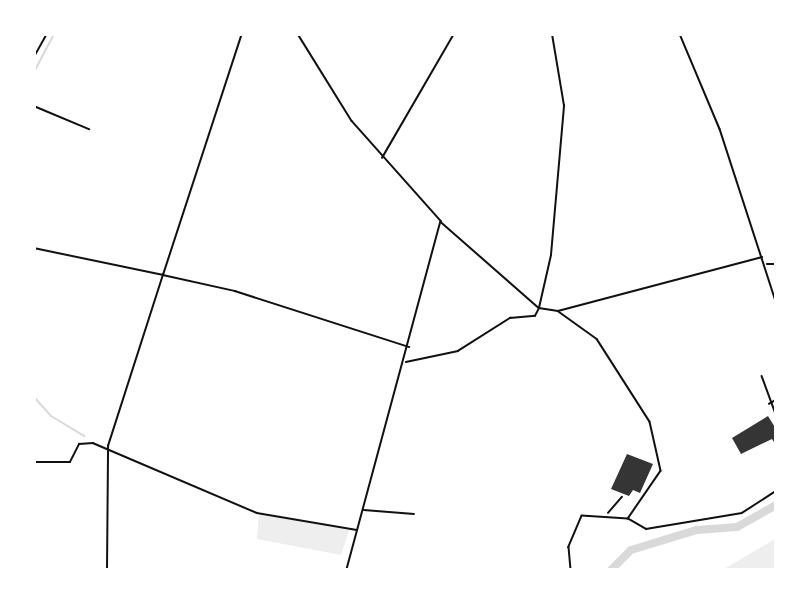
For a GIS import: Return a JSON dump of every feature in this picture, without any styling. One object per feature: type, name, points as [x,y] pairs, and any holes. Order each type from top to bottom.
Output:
[{"type":"lane","points":[[34,57],[47,34]]},
{"type":"lane","points":[[146,34],[157,34]]},
{"type":"lane","points":[[107,570],[108,446],[242,34]]},
{"type":"lane","points":[[298,34],[382,158],[400,170],[441,221],[539,308],[558,311],[763,257]]},
{"type":"lane","points":[[382,158],[454,34]]},
{"type":"lane","points":[[405,362],[458,351],[510,318],[535,316],[539,308],[551,255],[564,106],[552,34]]},
{"type":"lane","points":[[680,34],[720,129],[766,264],[776,301]]},
{"type":"lane","points":[[348,570],[441,221]]},
{"type":"lane","points":[[34,249],[235,291],[409,347]]},
{"type":"lane","points":[[766,264],[776,264]]},
{"type":"lane","points":[[558,311],[597,339],[650,422],[661,471],[628,519]]},
{"type":"lane","points":[[762,376],[770,404],[776,414]]},
{"type":"lane","points":[[770,404],[776,400]]},
{"type":"lane","points":[[34,462],[70,462],[84,442],[108,446],[257,513],[358,530]]},
{"type":"lane","points":[[571,570],[569,547],[582,516],[628,519],[646,530],[742,513],[776,491]]},
{"type":"lane","points":[[363,510],[414,514]]},
{"type":"path","points":[[34,106],[89,129]]},
{"type":"path","points":[[604,519],[622,497]]},
{"type":"shaded area","points":[[259,514],[349,530],[341,555],[257,539]]},
{"type":"shaded area","points":[[775,539],[775,569],[724,569]]},
{"type":"building","points":[[768,416],[776,429],[776,445],[772,439],[741,454],[732,438]]},
{"type":"building","points":[[627,454],[653,464],[640,493],[633,490],[629,496],[611,489]]},
{"type":"waterway","points":[[34,72],[54,34]]},
{"type":"waterway","points":[[34,397],[51,416],[84,436]]},
{"type":"waterway","points":[[611,570],[631,550],[697,530],[737,527],[776,505]]}]
